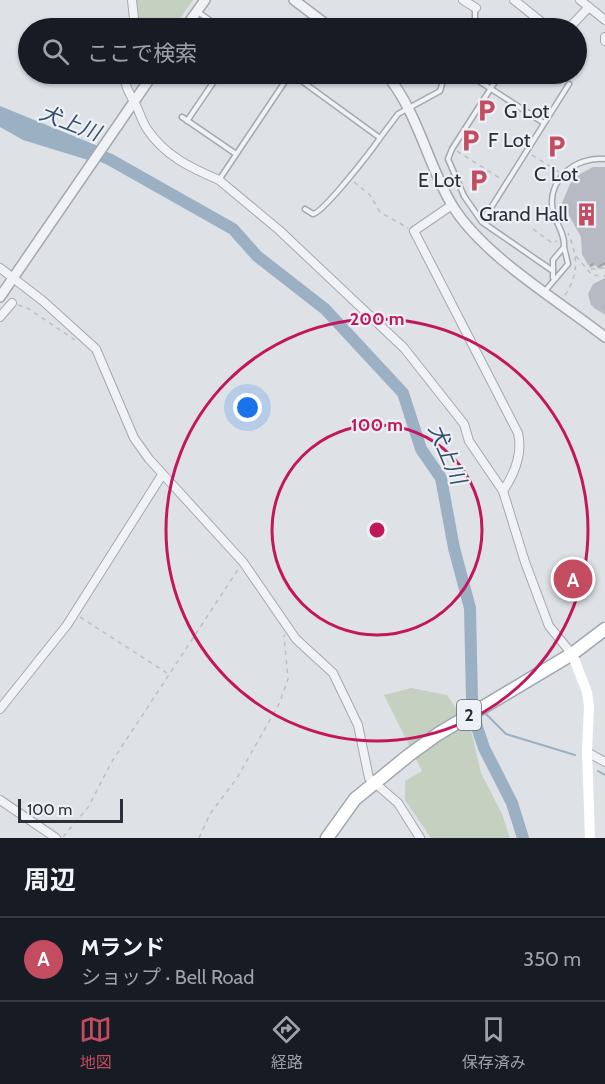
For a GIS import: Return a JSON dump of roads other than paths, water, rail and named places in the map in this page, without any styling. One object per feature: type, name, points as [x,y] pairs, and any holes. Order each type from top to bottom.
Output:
[{"type":"main road","name":"2","points":[[327,838],[355,799],[438,734],[567,657],[605,629]]},
{"type":"main road","points":[[567,657],[587,692],[590,838]]},
{"type":"street","points":[[132,0],[134,18]]},
{"type":"street","points":[[192,18],[205,0]]},
{"type":"street","points":[[294,0],[317,18]]},
{"type":"street","points":[[463,0],[476,8]]},
{"type":"street","points":[[514,0],[536,18]]},
{"type":"street","points":[[575,18],[585,3],[605,20]]},
{"type":"street","points":[[127,84],[128,92],[147,129],[170,154],[192,169],[219,180],[279,230],[404,348],[464,424],[469,441],[504,491],[525,562],[549,626],[567,657]]},
{"type":"street","points":[[0,297],[146,84]]},
{"type":"street","points":[[392,84],[409,110],[452,205],[487,245],[605,337]]},
{"type":"street","points":[[452,205],[414,231],[518,433],[521,444],[515,472],[504,491]]},
{"type":"street","points":[[0,268],[42,301],[96,349],[134,438],[162,475],[243,562],[296,639],[333,673],[358,724],[369,778],[379,781],[398,802],[420,838]]},
{"type":"street","points":[[0,317],[12,303]]},
{"type":"street","points":[[0,709],[74,614],[162,475]]},
{"type":"street","points":[[587,752],[605,762]]},
{"type":"street","points":[[0,800],[56,838]]},
{"type":"lane","points":[[475,18],[476,8]]},
{"type":"lane","points":[[197,12],[206,18]]},
{"type":"lane","points":[[188,121],[212,84]]},
{"type":"lane","points":[[219,180],[284,84]]},
{"type":"lane","points":[[305,84],[380,138]]},
{"type":"lane","points":[[305,209],[314,214],[321,212],[398,114],[440,91],[442,84]]},
{"type":"lane","points":[[484,84],[544,123]]},
{"type":"lane","points":[[494,84],[448,159],[464,195],[482,222],[553,270]]},
{"type":"lane","points":[[482,222],[569,84]]},
{"type":"lane","points":[[182,117],[236,154]]},
{"type":"lane","points":[[545,291],[553,278],[563,272],[568,264],[552,202],[563,174],[573,165],[585,160],[605,159]]},
{"type":"lane","points":[[553,278],[553,260],[564,244]]},
{"type":"water","points":[[0,106],[98,146],[88,160],[23,140],[0,127]]},
{"type":"waterway","name":"犬上川","points":[[78,147],[109,159],[233,229],[257,256],[325,309],[403,393],[421,449],[441,478],[454,548],[470,608],[472,700],[477,727],[484,748],[512,803],[523,838]]},
{"type":"waterway","points":[[483,711],[506,734],[575,755]]},
{"type":"waterway","points":[[598,771],[605,775]]},
{"type":"place","name":"G Lot","points":[[486,111]]},
{"type":"place","name":"F Lot","points":[[470,140]]},
{"type":"place","name":"C Lot","points":[[556,146]]},
{"type":"place","name":"E Lot","points":[[479,180]]},
{"type":"place","name":"Grand Hall","points":[[586,214]]},
{"type":"place","name":"Mランド","points":[[573,579]]}]
